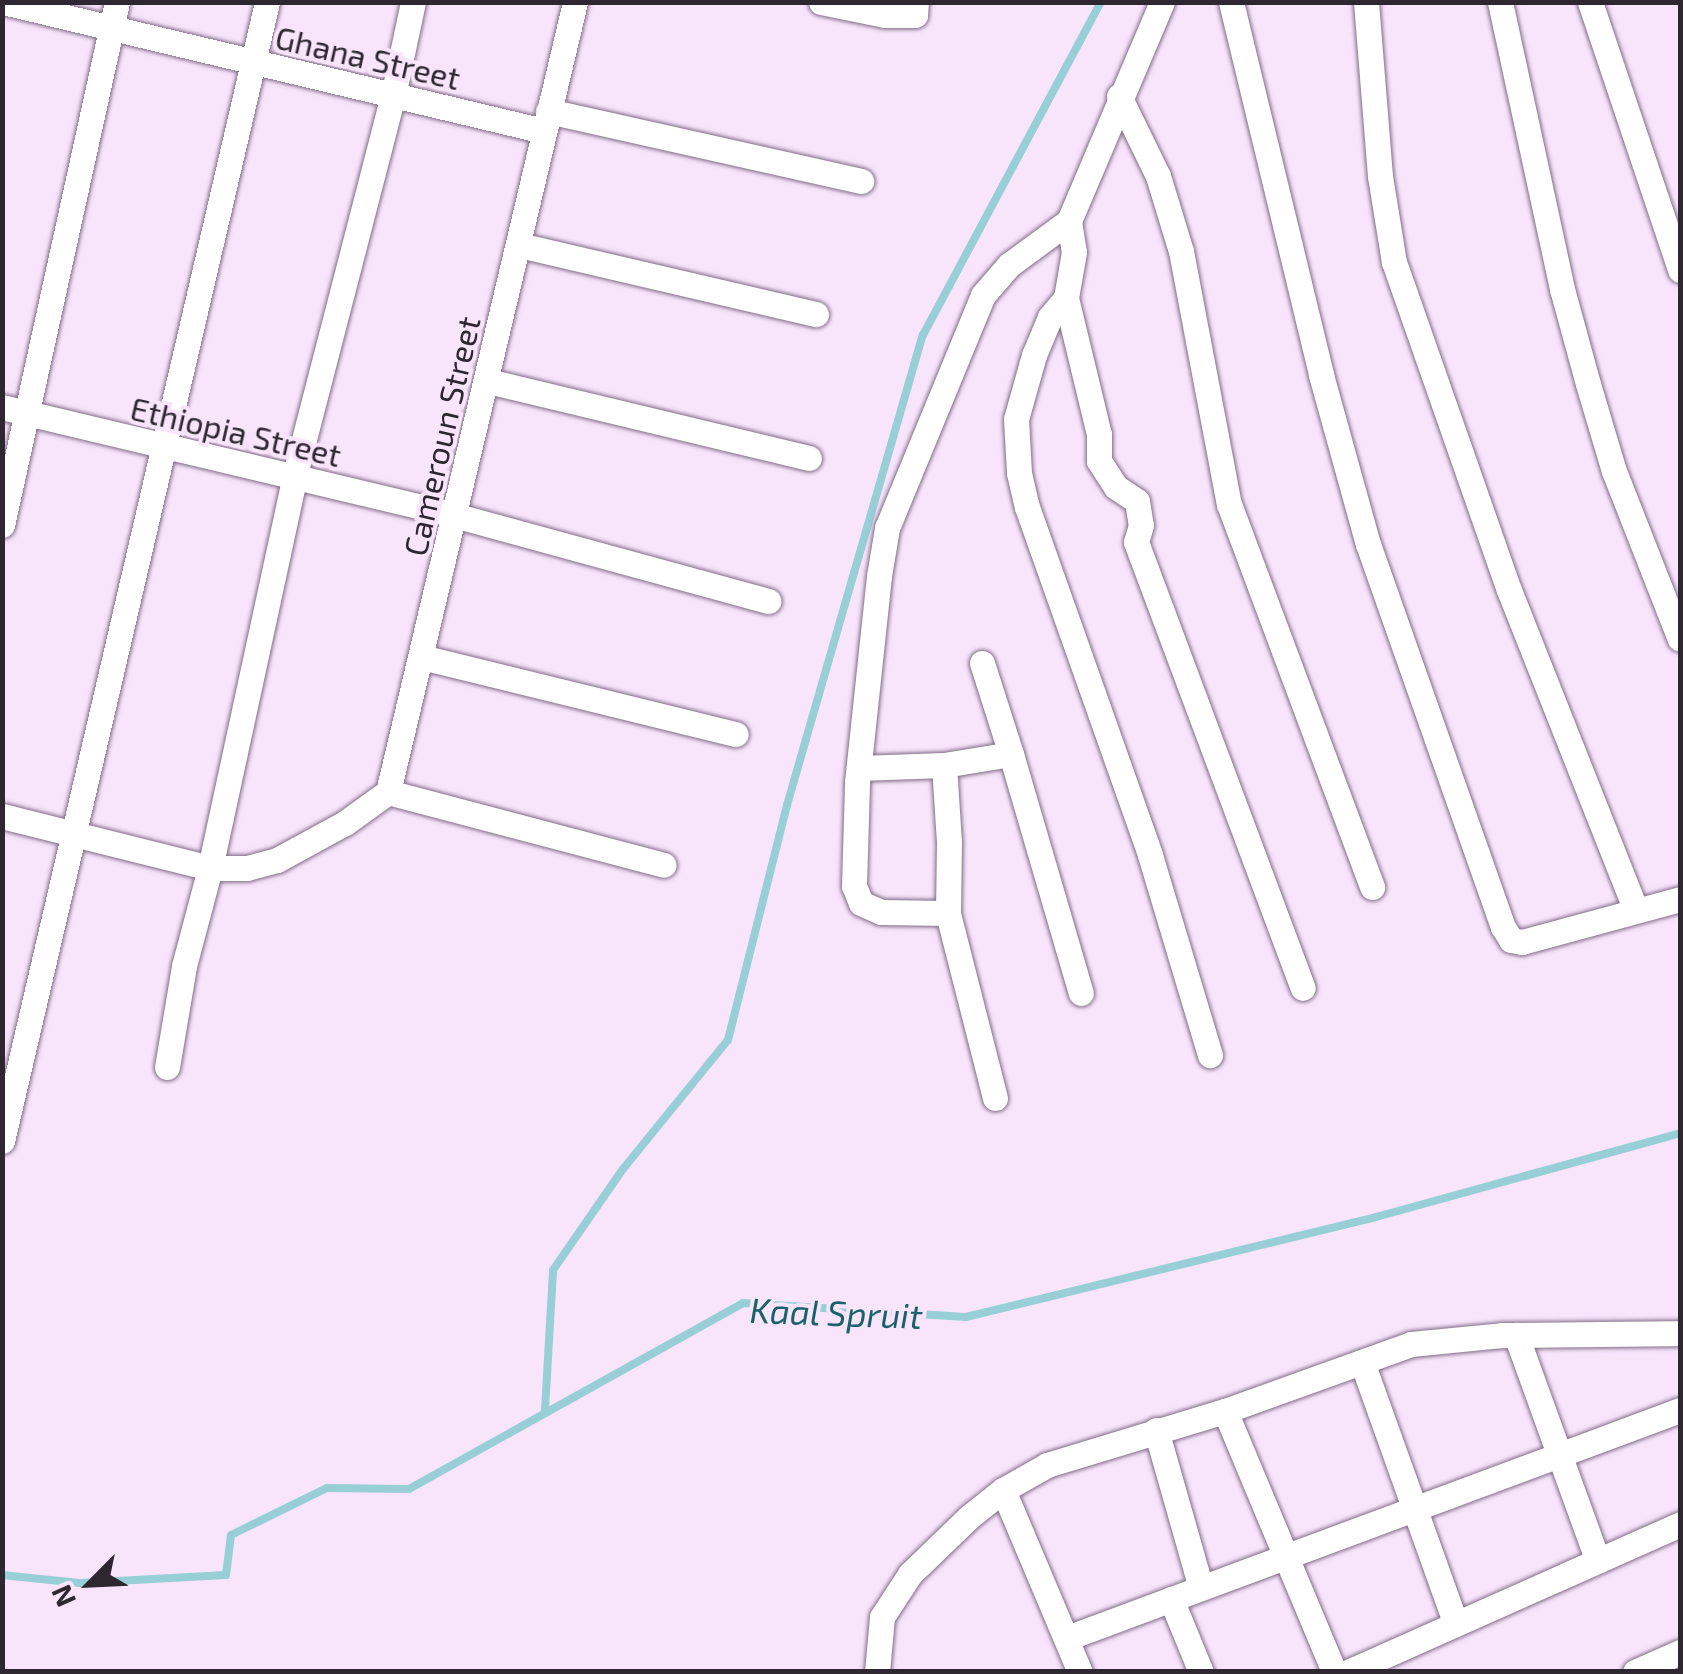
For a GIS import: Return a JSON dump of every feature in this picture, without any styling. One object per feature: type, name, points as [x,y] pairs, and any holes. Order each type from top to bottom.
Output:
[{"type":"street","name":"Ghana Street","points":[[3,2],[114,15],[253,64],[394,96],[862,180]]},
{"type":"street","points":[[2,1141],[76,837],[160,448],[267,2]]},
{"type":"street","points":[[167,1066],[184,966],[210,868],[294,478],[394,96],[413,2]]},
{"type":"street","name":"Cameroun Street","points":[[388,792],[575,2]]},
{"type":"street","points":[[821,2],[885,15],[915,16],[916,2]]},
{"type":"street","points":[[948,913],[892,914],[861,903],[854,886],[859,768],[887,528],[983,295],[1009,265],[1068,222],[1162,2]]},
{"type":"street","points":[[1230,2],[1321,375],[1368,544],[1503,927],[1510,940],[1522,942],[1680,899]]},
{"type":"street","points":[[1366,2],[1380,176],[1394,262],[1509,590],[1636,910]]},
{"type":"street","points":[[1500,2],[1562,289],[1588,384],[1614,471],[1680,639]]},
{"type":"street","points":[[1590,2],[1680,270]]},
{"type":"street","points":[[2,525],[15,410],[114,15]]},
{"type":"street","points":[[1119,96],[1158,176],[1182,251],[1229,504],[1372,887]]},
{"type":"street","points":[[1068,222],[1074,252],[1066,298],[1099,434],[1099,460],[1116,487],[1137,501],[1140,525],[1136,542],[1303,988]]},
{"type":"street","points":[[519,245],[816,314]]},
{"type":"street","points":[[1066,298],[1050,317],[1034,355],[1016,419],[1026,507],[1144,837],[1210,1055]]},
{"type":"street","points":[[488,382],[808,458]]},
{"type":"street","name":"Ethiopia Street","points":[[15,410],[160,448],[454,515],[768,601]]},
{"type":"street","points":[[422,657],[736,734]]},
{"type":"street","points":[[982,663],[1081,994]]},
{"type":"street","points":[[859,768],[944,765],[1011,754]]},
{"type":"street","points":[[944,765],[948,913],[995,1098]]},
{"type":"street","points":[[2,816],[210,868],[247,868],[277,860],[309,843],[388,792],[664,866]]},
{"type":"street","points":[[878,1672],[882,1618],[892,1596],[938,1544],[1004,1490],[1047,1465],[1224,1411],[1430,1341],[1680,1333]]},
{"type":"street","points":[[1516,1336],[1598,1561]]},
{"type":"street","points":[[1362,1362],[1456,1624]]},
{"type":"street","points":[[1067,1638],[1680,1410]]},
{"type":"street","points":[[1224,1411],[1334,1672]]},
{"type":"street","points":[[1156,1430],[1201,1588]]},
{"type":"street","points":[[1004,1490],[1080,1672]]},
{"type":"street","points":[[1348,1672],[1680,1524]]},
{"type":"street","points":[[1171,1600],[1201,1672]]},
{"type":"street","points":[[1635,1672],[1678,1659]]},
{"type":"waterway","points":[[545,1410],[553,1270],[623,1169],[728,1040],[787,805],[923,335],[1101,2]]},
{"type":"waterway","name":"Kaal Spruit","points":[[2,1575],[80,1583],[226,1575],[231,1535],[327,1488],[409,1489],[743,1303],[966,1317],[1376,1217],[1680,1133]]}]
